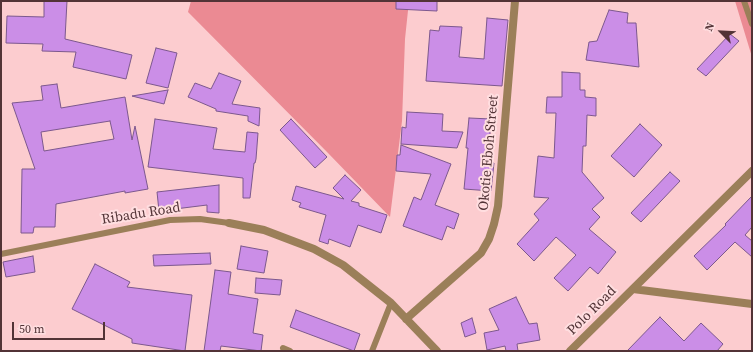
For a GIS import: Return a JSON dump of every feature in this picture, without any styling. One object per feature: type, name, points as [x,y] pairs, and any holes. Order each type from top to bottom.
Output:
[{"type":"street","name":"Okotie Eboh Street","points":[[406,319],[481,253],[489,240],[498,206],[515,1]]},
{"type":"street","name":"Polo Road","points":[[570,351],[752,171]]},
{"type":"street","name":"Ribadu Road","points":[[229,223],[264,230],[314,249],[343,266],[391,303],[437,351]]},
{"type":"street","points":[[633,289],[752,304]]},
{"type":"lane","points":[[744,1],[752,24]]},
{"type":"lane","name":"Ribadu Road","points":[[1,254],[170,220],[200,219],[229,223]]},
{"type":"lane","points":[[372,351],[391,303]]},
{"type":"lane","points":[[283,348],[290,351]]},
{"type":"shaded area","points":[[191,1],[409,1],[405,39],[402,121],[390,217],[188,12]]},
{"type":"shaded area","points":[[735,1],[752,1],[752,57]]},
{"type":"building","points":[[44,1],[67,1],[65,39],[132,55],[126,79],[73,67],[76,52],[42,51],[43,44],[6,43],[7,16],[44,17]]},
{"type":"building","points":[[396,1],[437,1],[437,11],[396,9]]},
{"type":"building","points":[[609,10],[628,13],[627,23],[636,23],[639,67],[586,60],[589,42],[597,41]]},
{"type":"building","points":[[487,18],[508,20],[502,86],[426,81],[430,30],[439,31],[440,26],[462,27],[459,57],[484,59]]},
{"type":"building","points":[[730,34],[739,41],[706,76],[697,69]]},
{"type":"building","points":[[156,48],[177,53],[168,88],[146,83]]},
{"type":"building","points":[[562,72],[580,73],[580,90],[585,90],[585,97],[596,98],[596,116],[587,115],[586,146],[583,146],[582,172],[604,198],[592,209],[600,217],[589,229],[616,252],[598,274],[590,267],[568,291],[554,278],[576,255],[556,237],[534,261],[517,244],[539,220],[534,214],[549,198],[534,197],[538,156],[554,158],[556,113],[546,113],[547,97],[562,97]]},
{"type":"building","points":[[219,73],[241,81],[232,104],[260,108],[259,126],[248,121],[248,116],[216,111],[216,109],[188,97],[195,83],[211,89]]},
{"type":"building","points":[[57,84],[61,108],[125,97],[132,140],[135,126],[148,189],[125,193],[125,191],[56,204],[55,227],[34,227],[33,233],[21,233],[22,169],[35,169],[12,103],[43,100],[41,86]],"holes":[[[110,121],[114,139],[44,151],[41,132]]]},
{"type":"building","points":[[168,90],[164,104],[132,96]]},
{"type":"building","points":[[407,112],[443,114],[442,131],[463,132],[457,148],[401,144],[402,127],[406,128]]},
{"type":"building","points":[[469,118],[491,119],[488,162],[494,163],[491,191],[464,189]]},
{"type":"building","points":[[155,119],[217,128],[213,149],[245,152],[247,132],[258,133],[250,198],[243,198],[243,178],[148,167]]},
{"type":"building","points":[[291,119],[327,157],[315,168],[280,130]]},
{"type":"building","points":[[640,124],[662,145],[634,177],[611,156]]},
{"type":"building","points":[[401,145],[451,164],[435,205],[459,214],[454,229],[447,226],[442,240],[403,226],[414,197],[421,200],[431,174],[396,171],[397,155],[400,155]]},
{"type":"building","points":[[670,172],[680,181],[641,222],[631,213]]},
{"type":"building","points":[[345,175],[361,190],[351,201],[359,203],[359,206],[387,215],[381,233],[358,225],[350,247],[329,239],[328,244],[319,241],[326,215],[299,207],[301,203],[292,200],[296,186],[344,199],[333,188]]},
{"type":"building","points":[[219,185],[219,213],[207,212],[207,205],[159,211],[157,192]]},
{"type":"building","points":[[752,196],[752,227],[745,235],[752,241],[752,257],[735,242],[707,270],[694,256],[726,225],[725,224]]},
{"type":"building","points":[[241,246],[268,251],[264,273],[237,269]]},
{"type":"building","points":[[210,253],[211,264],[154,266],[153,255]]},
{"type":"building","points":[[33,256],[35,272],[6,277],[3,262]]},
{"type":"building","points":[[95,264],[130,282],[127,287],[192,295],[185,351],[132,343],[132,339],[72,309]]},
{"type":"building","points":[[215,270],[231,272],[228,294],[258,299],[253,333],[263,335],[261,351],[221,346],[220,351],[204,351]]},
{"type":"building","points":[[256,278],[282,280],[280,295],[255,293]]},
{"type":"building","points":[[516,297],[529,324],[537,323],[540,340],[517,344],[518,351],[506,351],[505,346],[487,350],[484,333],[499,330],[489,309]]},
{"type":"building","points":[[296,310],[360,334],[354,351],[290,327]]},
{"type":"building","points":[[660,317],[684,341],[701,323],[723,344],[717,351],[627,351]]},
{"type":"building","points":[[472,318],[476,333],[465,337],[461,323]]}]
